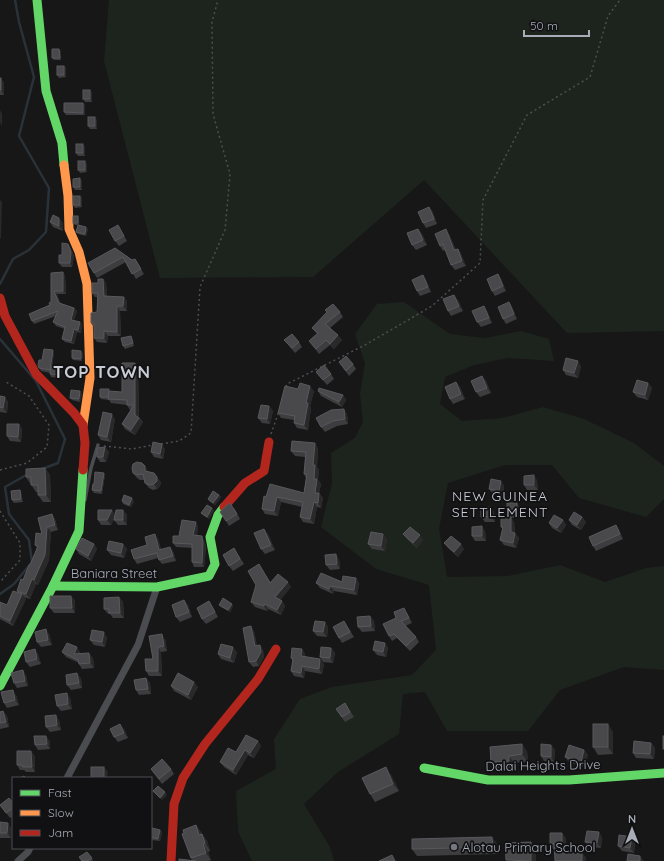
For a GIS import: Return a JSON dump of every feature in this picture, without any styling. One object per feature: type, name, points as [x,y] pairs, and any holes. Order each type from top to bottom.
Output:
[{"type":"street","points":[[0,686],[53,586],[79,532],[85,443],[83,426],[90,378],[87,284],[79,252],[69,229],[68,196],[62,143],[46,91],[37,0]]},
{"type":"street","points":[[0,298],[6,316],[19,344],[36,374],[74,413],[83,426]]},
{"type":"street","name":"Baniara Street","points":[[53,586],[157,588],[209,576],[215,564],[210,537],[218,515],[245,483],[264,471],[269,442]]},
{"type":"street","points":[[68,777],[138,645],[157,588]]},
{"type":"street","points":[[170,861],[174,804],[183,778],[205,744],[258,679],[276,649]]},
{"type":"street","name":"Dalai Heights Drive","points":[[424,768],[488,780],[569,780],[664,773]]},
{"type":"street","points":[[18,861],[30,849]]},
{"type":"lane","points":[[79,532],[91,468],[98,445]]},
{"type":"path","points":[[98,445],[132,450],[179,441],[191,433],[200,287],[225,230],[230,174],[213,114],[212,22],[218,0]]},
{"type":"path","points":[[285,391],[287,384],[365,345],[432,306],[480,263],[483,200],[527,115],[590,76],[608,16],[620,0]]},
{"type":"path","points":[[0,470],[27,463],[47,447],[49,425],[28,396],[6,382]]},
{"type":"path","points":[[269,442],[280,406]]},
{"type":"path","points":[[0,511],[20,543],[20,560],[0,582]]},
{"type":"shaded area","points":[[109,0],[664,0],[664,331],[567,333],[424,180],[313,277],[160,278],[104,61]]},
{"type":"shaded area","points":[[404,302],[450,334],[485,338],[521,331],[549,339],[554,361],[508,358],[474,365],[445,377],[440,404],[462,421],[502,418],[543,407],[584,419],[634,443],[664,466],[664,499],[646,517],[579,498],[552,465],[505,465],[448,483],[439,529],[447,577],[508,576],[560,565],[605,582],[646,568],[664,566],[664,670],[624,667],[560,690],[528,731],[447,731],[425,692],[403,694],[399,734],[338,772],[304,804],[330,847],[334,861],[252,861],[238,831],[236,791],[276,769],[274,739],[300,699],[332,687],[412,675],[436,650],[429,585],[376,569],[321,527],[332,483],[331,453],[355,438],[363,422],[360,394],[365,363],[355,334],[377,304]]},
{"type":"building","points":[[52,49],[59,49],[60,58],[52,58]]},
{"type":"building","points":[[57,66],[64,66],[64,75],[57,75]]},
{"type":"building","points":[[1,78],[1,90],[0,90]]},
{"type":"building","points":[[83,90],[90,90],[90,99],[83,99]]},
{"type":"building","points":[[64,103],[83,103],[83,113],[64,112]]},
{"type":"building","points":[[88,117],[95,117],[95,126],[88,126]]},
{"type":"building","points":[[76,144],[83,144],[83,153],[76,153]]},
{"type":"building","points":[[78,161],[85,161],[85,170],[78,170]]},
{"type":"building","points":[[80,178],[80,187],[73,187],[73,179]]},
{"type":"building","points":[[73,196],[80,196],[80,205],[73,205]]},
{"type":"building","points":[[429,207],[434,219],[423,223],[418,212]]},
{"type":"building","points":[[53,215],[59,218],[59,226],[50,222]]},
{"type":"building","points":[[73,216],[78,216],[78,223],[73,223]]},
{"type":"building","points":[[78,225],[86,227],[85,234],[76,232]]},
{"type":"building","points":[[118,225],[124,236],[115,241],[109,230]]},
{"type":"building","points":[[418,229],[423,240],[412,245],[407,233]]},
{"type":"building","points":[[446,229],[454,250],[458,249],[462,261],[451,265],[443,244],[440,246],[435,234]]},
{"type":"building","points":[[62,243],[68,244],[71,252],[70,263],[59,263],[59,255],[62,255]]},
{"type":"building","points":[[115,248],[132,260],[135,259],[141,269],[132,274],[123,257],[94,273],[88,263]]},
{"type":"building","points":[[63,272],[63,291],[54,291],[59,303],[74,308],[71,320],[80,322],[78,330],[74,329],[71,341],[62,339],[65,327],[53,322],[58,311],[32,321],[29,314],[50,305],[51,273]]},
{"type":"building","points":[[498,274],[503,286],[492,291],[487,279]]},
{"type":"building","points":[[423,275],[428,287],[417,291],[412,280]]},
{"type":"building","points":[[98,279],[103,279],[104,296],[124,297],[123,306],[117,306],[117,332],[104,331],[104,338],[94,338],[94,323],[91,323],[91,313],[97,312],[98,293],[92,293],[92,283],[98,283]]},
{"type":"building","points":[[454,295],[459,306],[448,311],[443,299]]},
{"type":"building","points":[[509,302],[514,314],[503,319],[498,307]]},
{"type":"building","points":[[333,304],[340,312],[325,324],[338,335],[330,344],[326,340],[316,349],[309,341],[318,333],[312,328],[327,312],[325,310]]},
{"type":"building","points":[[484,306],[489,318],[477,322],[472,311]]},
{"type":"building","points":[[292,334],[299,342],[292,348],[284,340]]},
{"type":"building","points":[[131,336],[133,343],[123,346],[121,338]]},
{"type":"building","points":[[44,349],[53,350],[50,370],[39,368],[38,365],[39,360],[42,360]]},
{"type":"building","points":[[72,350],[81,351],[81,359],[72,358]]},
{"type":"building","points":[[346,356],[353,364],[346,371],[339,362]]},
{"type":"building","points":[[566,358],[578,361],[574,373],[563,370]]},
{"type":"building","points":[[122,363],[135,363],[135,415],[139,418],[131,430],[122,424],[134,405],[127,405],[127,400],[108,399],[109,391],[122,392]]},
{"type":"building","points":[[324,365],[331,374],[323,380],[316,372]]},
{"type":"building","points":[[51,366],[60,368],[59,375],[50,374]]},
{"type":"building","points":[[482,376],[487,388],[476,392],[471,381]]},
{"type":"building","points":[[637,380],[648,383],[645,395],[633,392]]},
{"type":"building","points":[[456,382],[461,394],[450,399],[445,387]]},
{"type":"building","points":[[300,383],[310,386],[306,403],[308,403],[304,425],[294,423],[295,416],[278,413],[285,386],[298,389]]},
{"type":"building","points":[[319,388],[343,395],[339,402],[318,391]]},
{"type":"building","points":[[100,389],[109,389],[108,397],[100,397]]},
{"type":"building","points":[[71,390],[80,391],[79,399],[70,398]]},
{"type":"building","points":[[0,396],[5,397],[3,408],[0,407]]},
{"type":"building","points":[[261,405],[269,406],[267,419],[258,418]]},
{"type":"building","points":[[344,409],[345,419],[333,421],[321,427],[316,418],[331,410]]},
{"type":"building","points":[[103,412],[112,414],[107,437],[98,435]]},
{"type":"building","points":[[7,424],[19,424],[18,437],[7,436]]},
{"type":"building","points":[[292,441],[315,443],[313,465],[315,465],[314,479],[317,479],[315,493],[319,493],[318,503],[314,502],[310,519],[300,517],[303,502],[277,497],[274,511],[262,509],[264,496],[266,497],[270,484],[304,493],[307,474],[304,474],[306,452],[291,451]]},
{"type":"building","points":[[153,442],[162,444],[160,454],[151,452]]},
{"type":"building","points":[[105,447],[103,457],[97,457],[97,448]]},
{"type":"building","points":[[137,462],[142,463],[145,466],[145,471],[154,473],[157,477],[157,481],[154,484],[149,485],[145,483],[143,474],[137,475],[133,473],[133,464]]},
{"type":"building","points":[[45,468],[46,495],[38,495],[38,485],[31,485],[31,477],[26,477],[26,469]]},
{"type":"building","points":[[95,472],[104,473],[101,491],[92,490]]},
{"type":"building","points":[[534,475],[534,485],[524,485],[524,476]]},
{"type":"building","points":[[491,479],[501,481],[499,491],[489,489]]},
{"type":"building","points":[[20,490],[21,499],[12,500],[11,491]]},
{"type":"building","points":[[213,491],[219,495],[213,503],[208,499]]},
{"type":"building","points":[[124,495],[132,498],[129,505],[122,501]]},
{"type":"building","points":[[230,503],[237,514],[226,521],[220,512]]},
{"type":"building","points":[[507,503],[517,503],[517,512],[507,513]]},
{"type":"building","points":[[207,505],[212,508],[207,517],[201,513]]},
{"type":"building","points":[[491,507],[491,517],[481,517],[481,508]]},
{"type":"building","points":[[98,510],[112,510],[107,520],[98,520]]},
{"type":"building","points":[[116,510],[123,510],[123,520],[114,520]]},
{"type":"building","points":[[574,512],[582,517],[577,525],[569,520]]},
{"type":"building","points":[[52,514],[55,525],[47,527],[45,555],[34,580],[32,579],[26,594],[17,591],[21,579],[23,580],[38,546],[35,545],[36,533],[42,534],[38,518]]},
{"type":"building","points":[[554,515],[563,520],[557,528],[549,523]]},
{"type":"building","points":[[501,517],[511,517],[511,532],[515,533],[513,543],[500,540],[503,527],[501,527]]},
{"type":"building","points":[[182,520],[196,522],[193,535],[202,536],[202,563],[192,562],[192,544],[173,543],[173,536],[179,536]]},
{"type":"building","points":[[616,525],[620,534],[593,546],[589,537]]},
{"type":"building","points":[[482,526],[482,536],[472,536],[472,527]]},
{"type":"building","points":[[410,527],[420,535],[413,543],[403,534]]},
{"type":"building","points":[[264,529],[271,545],[261,549],[254,533]]},
{"type":"building","points":[[371,532],[383,534],[381,546],[368,544]]},
{"type":"building","points":[[155,534],[159,550],[170,547],[173,556],[159,560],[157,553],[134,559],[131,550],[147,545],[145,537]]},
{"type":"building","points":[[451,536],[461,544],[454,552],[444,543]]},
{"type":"building","points":[[82,538],[94,544],[88,556],[76,549]]},
{"type":"building","points":[[109,541],[123,544],[121,553],[107,550]]},
{"type":"building","points":[[234,548],[240,559],[229,566],[223,555]]},
{"type":"building","points":[[336,554],[337,564],[326,565],[325,555]]},
{"type":"building","points":[[259,564],[270,583],[278,574],[288,582],[275,597],[282,601],[277,610],[265,604],[264,606],[251,602],[256,585],[248,571]]},
{"type":"building","points":[[321,573],[342,582],[343,576],[356,578],[354,590],[330,586],[329,589],[316,583]]},
{"type":"building","points":[[13,591],[22,594],[10,621],[0,616],[0,602],[7,605]]},
{"type":"building","points":[[50,596],[71,596],[72,608],[50,608]]},
{"type":"building","points":[[119,597],[120,613],[109,613],[109,609],[104,609],[104,598]]},
{"type":"building","points":[[223,598],[232,604],[228,610],[219,605]]},
{"type":"building","points":[[184,600],[189,612],[176,617],[172,605]]},
{"type":"building","points":[[209,601],[215,612],[202,619],[197,608]]},
{"type":"building","points":[[404,608],[409,618],[401,621],[416,637],[406,646],[394,634],[389,636],[383,624],[396,618],[394,612]]},
{"type":"building","points":[[370,616],[371,626],[358,627],[357,617]]},
{"type":"building","points":[[315,621],[325,622],[323,632],[313,631]]},
{"type":"building","points":[[344,621],[350,632],[339,638],[333,627]]},
{"type":"building","points":[[251,626],[255,646],[260,645],[261,652],[256,661],[249,662],[243,628]]},
{"type":"building","points":[[46,629],[48,640],[37,642],[35,632]]},
{"type":"building","points":[[92,630],[104,632],[102,642],[90,640]]},
{"type":"building","points":[[162,634],[164,646],[158,647],[158,671],[146,671],[145,659],[153,659],[149,636]]},
{"type":"building","points":[[375,641],[385,643],[383,652],[373,650]]},
{"type":"building","points":[[67,643],[77,647],[74,654],[89,653],[90,663],[79,664],[78,660],[62,652]]},
{"type":"building","points":[[221,644],[233,647],[230,658],[218,654]]},
{"type":"building","points":[[321,647],[331,648],[330,658],[320,657]]},
{"type":"building","points":[[292,648],[302,649],[301,656],[320,659],[319,669],[302,666],[301,673],[291,671],[293,659],[291,658]]},
{"type":"building","points":[[35,649],[37,659],[26,662],[24,652]]},
{"type":"building","points":[[23,670],[25,681],[14,683],[11,673]]},
{"type":"building","points":[[77,673],[79,683],[67,685],[66,675]]},
{"type":"building","points":[[178,673],[194,682],[188,695],[171,686]]},
{"type":"building","points":[[146,678],[148,689],[136,690],[134,680]]},
{"type":"building","points":[[13,690],[15,700],[4,703],[1,692]]},
{"type":"building","points":[[67,693],[68,704],[57,706],[55,695]]},
{"type":"building","points":[[345,703],[350,712],[342,717],[336,709]]},
{"type":"building","points":[[3,711],[6,722],[0,723],[0,712]]},
{"type":"building","points":[[56,715],[57,725],[46,727],[45,716]]},
{"type":"building","points":[[120,724],[124,733],[114,737],[110,729]]},
{"type":"building","points":[[593,724],[608,724],[608,747],[593,747]]},
{"type":"building","points":[[246,735],[258,741],[250,753],[245,750],[233,770],[220,762],[228,748],[236,752]]},
{"type":"building","points":[[34,736],[46,736],[47,744],[35,745]]},
{"type":"building","points":[[664,736],[664,749],[663,749]]},
{"type":"building","points":[[634,741],[651,743],[650,754],[633,753]]},
{"type":"building","points":[[522,744],[522,754],[509,756],[509,761],[491,762],[490,747]]},
{"type":"building","points":[[541,744],[551,745],[551,757],[541,756]]},
{"type":"building","points":[[569,745],[584,750],[581,762],[565,757]]},
{"type":"building","points":[[17,751],[31,751],[32,767],[17,765]]},
{"type":"building","points":[[162,759],[171,769],[159,779],[151,769]]},
{"type":"building","points":[[91,767],[104,767],[104,777],[91,777]]},
{"type":"building","points":[[386,767],[393,784],[370,794],[362,778]]},
{"type":"building","points":[[158,786],[165,792],[160,798],[153,791]]},
{"type":"building","points":[[9,798],[12,802],[12,809],[6,813],[0,805]]},
{"type":"building","points":[[0,822],[8,823],[7,833],[0,833]]},
{"type":"building","points":[[196,825],[199,835],[202,834],[206,853],[191,858],[182,834],[184,833],[183,830]]},
{"type":"building","points":[[152,828],[160,830],[158,839],[152,837]]},
{"type":"building","points":[[587,831],[599,832],[597,843],[585,842]]},
{"type":"building","points":[[550,833],[562,833],[562,853],[582,853],[582,861],[555,861],[554,844],[550,844]]},
{"type":"building","points":[[619,835],[632,837],[630,848],[618,846]]},
{"type":"building","points":[[492,837],[493,847],[412,849],[412,839]]},
{"type":"building","points":[[531,842],[531,861],[506,860],[505,843]]},
{"type":"building","points":[[87,852],[92,858],[87,861],[82,861],[79,857]]},
{"type":"building","points":[[628,854],[640,856],[640,861],[627,861]]},
{"type":"building","points":[[392,855],[395,861],[379,861]]},
{"type":"building","points":[[179,859],[196,861],[179,861]]},
{"type":"waterway","points":[[0,284],[13,259],[29,250],[46,232],[49,188],[19,136],[34,77],[19,22],[15,0]]},
{"type":"waterway","points":[[0,339],[36,381],[65,439],[58,463],[42,469]]},
{"type":"waterway","points":[[0,594],[14,584],[32,562],[29,540],[9,514],[5,487],[28,474]]},
{"type":"traffic: fast","points":[[37,0],[46,91],[62,143],[64,165]]},
{"type":"traffic: fast","points":[[0,686],[53,586],[79,531],[83,470]]},
{"type":"traffic: fast","points":[[53,586],[157,587],[209,576],[215,564],[210,537],[218,515],[224,507]]},
{"type":"traffic: fast","points":[[424,768],[488,780],[569,780],[664,773]]},
{"type":"traffic: slow","points":[[64,165],[68,196],[69,229],[79,252],[87,284],[90,378],[83,425]]},
{"type":"traffic: jam","points":[[0,298],[5,316],[36,374],[74,413],[83,425],[85,443],[83,470]]},
{"type":"traffic: jam","points":[[224,507],[245,483],[264,471],[269,442]]},
{"type":"traffic: jam","points":[[171,861],[174,804],[183,778],[205,744],[258,679],[276,649]]},
{"type":"place","name":"Alotau Primary School","points":[[454,847]]},
{"type":"district","name":"TOP TOWN","points":[[102,372]]},
{"type":"district","name":"NEW GUINEA SETTLEMENT","points":[[500,504]]}]
